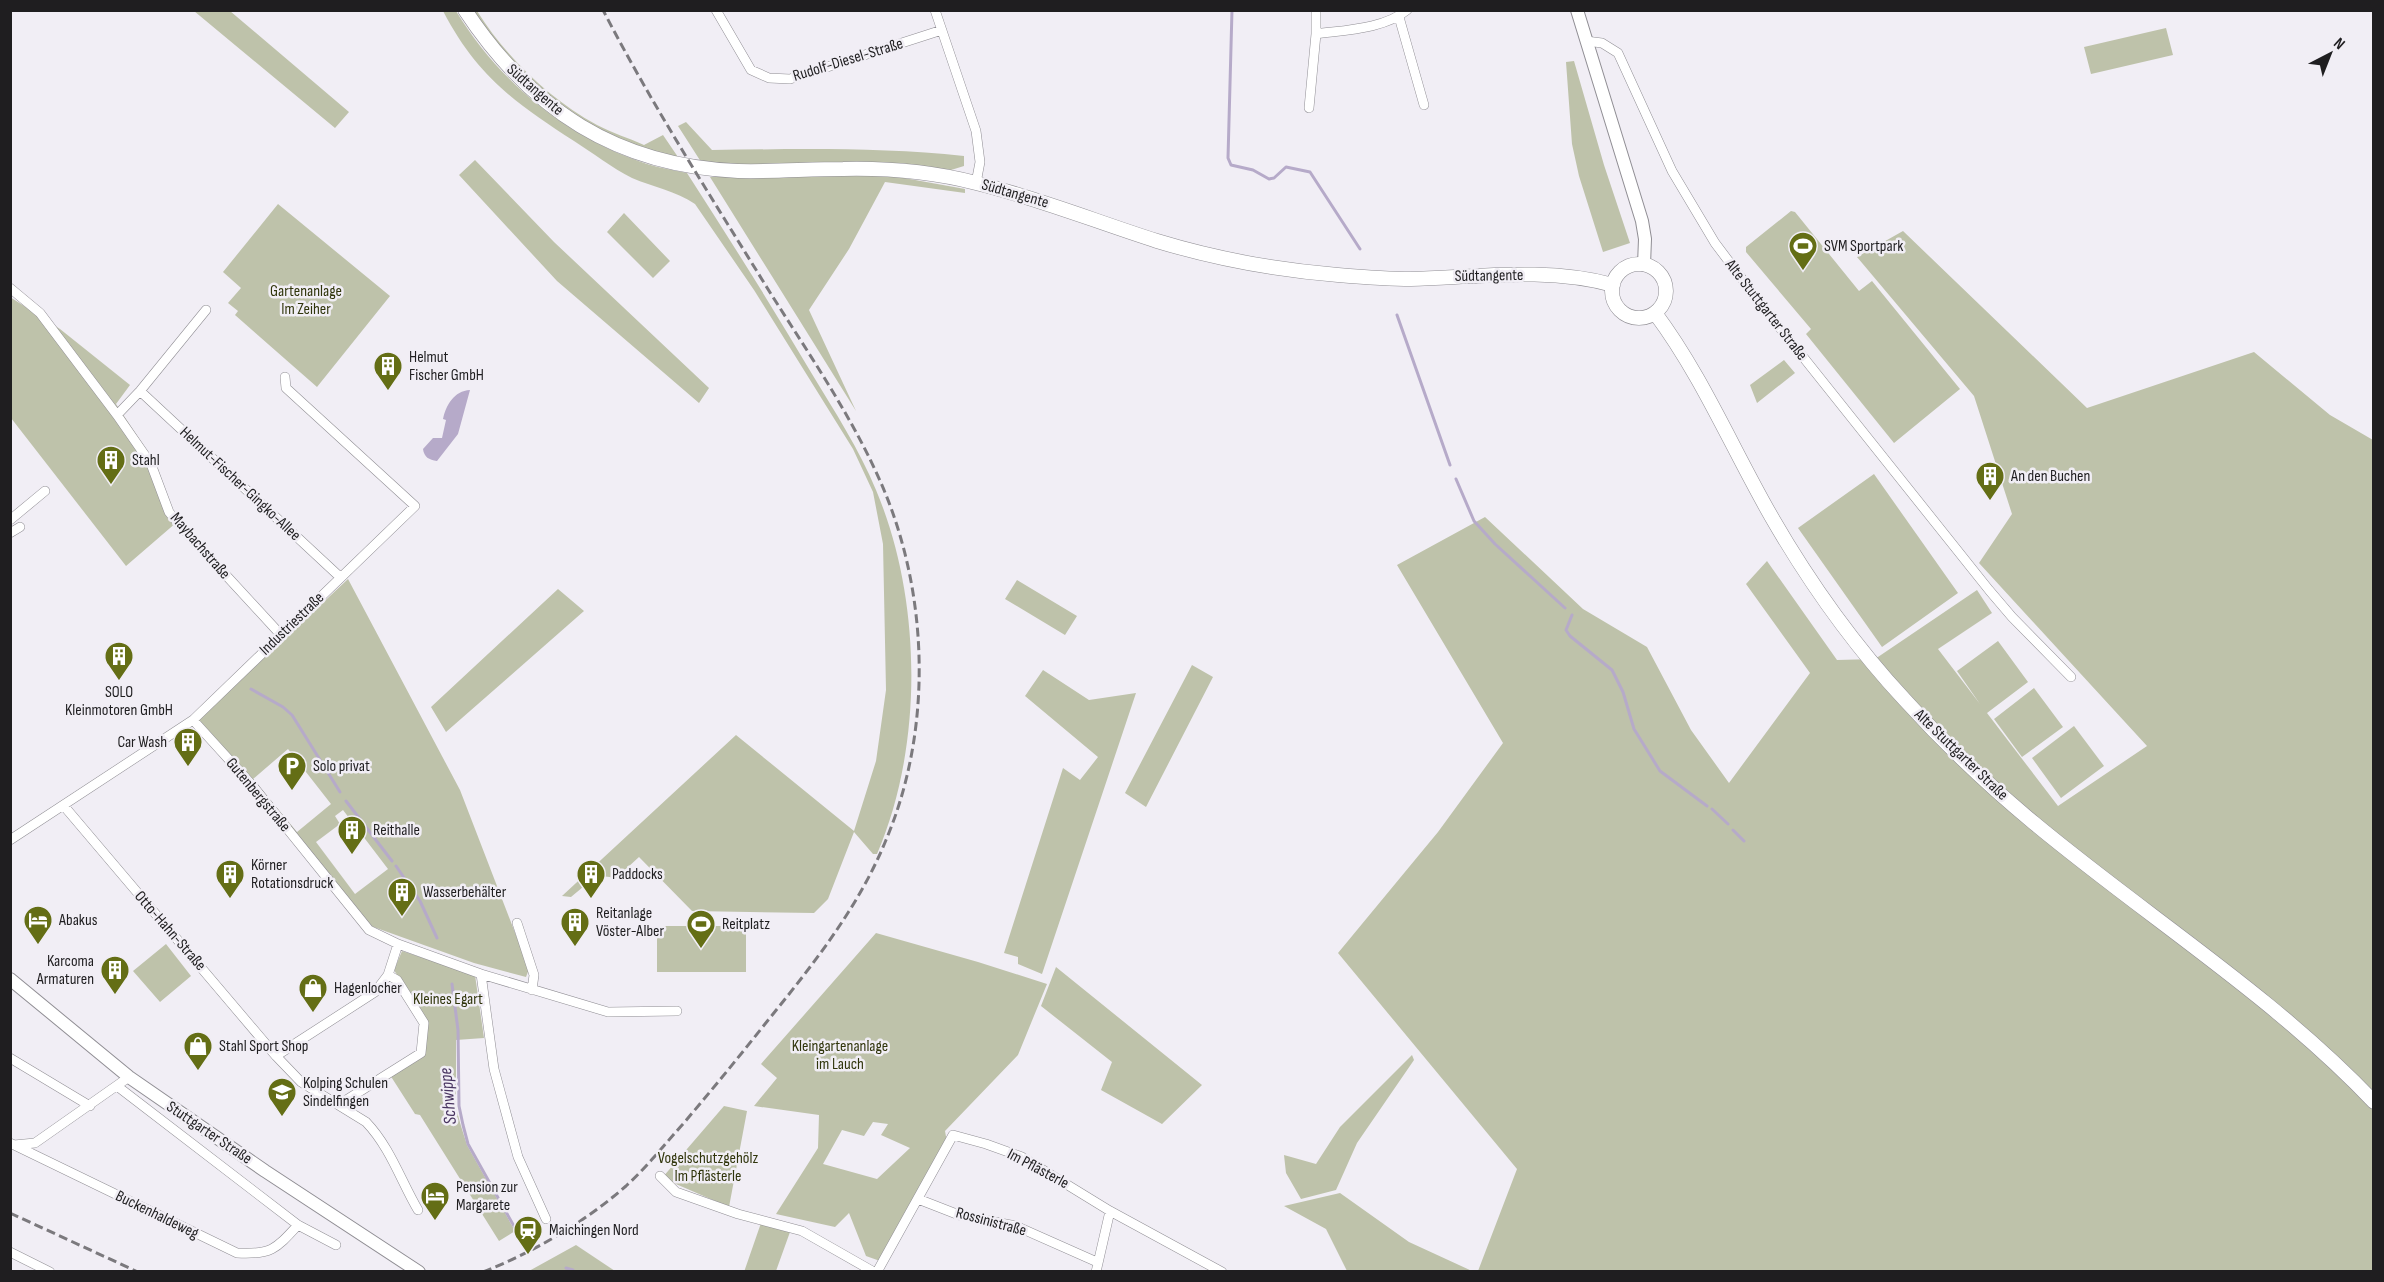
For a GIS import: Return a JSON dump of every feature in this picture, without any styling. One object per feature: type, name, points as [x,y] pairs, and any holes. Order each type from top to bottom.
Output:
[{"type":"main road","name":"Südtangente","points":[[465,10],[498,56],[539,98],[591,132],[637,153],[665,161],[707,169],[739,171],[876,169],[905,171],[976,183],[1043,202],[1169,244],[1254,265],[1387,279],[1544,275],[1590,279],[1613,285]]},
{"type":"main road","points":[[1636,264],[1644,265],[1659,273],[1666,290],[1662,307],[1655,313],[1640,319],[1624,314],[1614,301],[1613,285],[1621,271],[1636,264]]},
{"type":"main road","name":"Alte Stuttgarter Straße","points":[[1655,313],[1694,371],[1795,556],[1850,635],[1906,701],[1969,765],[2026,817],[2277,1011],[2373,1102]]},
{"type":"street","name":"Rudolf-Diesel-Straße","points":[[716,10],[751,70],[769,78],[790,79],[942,30]]},
{"type":"street","points":[[935,10],[976,131],[980,162],[976,183]]},
{"type":"street","points":[[1309,108],[1316,10]]},
{"type":"street","points":[[1316,34],[1358,28],[1399,17],[1407,10]]},
{"type":"street","points":[[1577,10],[1641,221],[1645,239],[1644,265]]},
{"type":"street","points":[[1399,17],[1424,105]]},
{"type":"street","name":"Alte Stuttgarter Straße","points":[[1586,41],[1602,43],[1618,53],[1672,171],[1697,216],[1764,308],[1989,590],[2071,677]]},
{"type":"street","name":"Maybachstraße","points":[[10,288],[40,313],[117,415],[151,464],[170,512],[177,522],[281,635]]},
{"type":"street","points":[[117,415],[140,391],[206,310]]},
{"type":"street","name":"Industriestraße","points":[[10,840],[193,720],[415,506],[286,388],[285,377]]},
{"type":"street","name":"Helmut-Fischer-Gingko-Allee","points":[[140,391],[340,577]]},
{"type":"street","points":[[10,520],[45,491]]},
{"type":"street","points":[[10,533],[20,527]]},
{"type":"street","name":"Gutenbergstraße","points":[[193,720],[252,785],[369,930],[398,944]]},
{"type":"street","name":"Otto-Hahn-Straße","points":[[64,806],[276,1056],[301,1082],[374,1129],[405,1180],[418,1210]]},
{"type":"street","points":[[517,923],[534,975],[532,990]]},
{"type":"street","points":[[276,1056],[375,992],[388,975],[398,944],[481,974],[608,1012],[677,1011]]},
{"type":"street","points":[[481,974],[494,1069],[518,1157],[546,1219]]},
{"type":"street","points":[[340,1106],[421,1053],[424,1023],[397,980],[388,975]]},
{"type":"street","name":"Stuttgarter Straße","points":[[10,979],[129,1077],[256,1165],[418,1272]]},
{"type":"street","points":[[10,1058],[90,1106]]},
{"type":"street","name":"Buckenhaldeweg","points":[[12,1144],[35,1143],[129,1077]]},
{"type":"street","name":"Stuttgarter Straße","points":[[117,1086],[298,1225],[336,1245]]},
{"type":"street","name":"Im Pflästerle","points":[[660,1176],[676,1192],[738,1214],[802,1231],[875,1272],[954,1135],[986,1143],[1022,1157],[1110,1211],[1222,1272]]},
{"type":"street","name":"Buckenhaldeweg","points":[[12,1144],[237,1253],[260,1255],[278,1246],[298,1225]]},
{"type":"street","name":"Rossinistraße","points":[[918,1199],[959,1215],[1016,1226],[1096,1267]]},
{"type":"street","points":[[1096,1267],[1110,1211]]},
{"type":"street","points":[[10,1252],[50,1272]]},
{"type":"green space","points":[[194,11],[230,11],[349,112],[335,128]]},
{"type":"green space","points":[[443,11],[456,11],[473,37],[514,84],[563,123],[618,153],[647,164],[687,173],[838,417],[876,490],[891,532],[902,578],[909,624],[911,672],[909,720],[903,766],[892,812],[877,854],[873,854],[854,832],[828,899],[814,913],[692,911],[639,857],[615,879],[597,878],[571,897],[562,896],[736,735],[854,831],[876,761],[886,690],[883,544],[873,492],[853,449],[754,290],[695,204],[625,174],[515,100],[469,53]]},
{"type":"green space","points":[[469,11],[477,11],[501,45],[530,76],[562,103],[597,125],[644,145],[663,135],[680,160],[631,145],[573,117],[519,73]]},
{"type":"green space","points":[[2166,28],[2173,55],[2091,74],[2084,47]]},
{"type":"green space","points":[[1574,61],[1604,165],[1630,243],[1603,252],[1579,176],[1572,144],[1566,62]]},
{"type":"green space","points":[[686,122],[712,150],[901,151],[964,156],[964,166],[951,170],[900,163],[703,165],[678,126]]},
{"type":"green space","points":[[475,160],[554,242],[709,388],[699,403],[557,281],[459,175]]},
{"type":"green space","points":[[852,173],[893,176],[965,189],[965,193],[885,182],[849,249],[809,310],[856,411],[710,177]]},
{"type":"green space","name":"Gartenanlage Im Zeiher","points":[[278,204],[390,296],[317,387],[235,315],[238,311],[228,303],[241,288],[223,272]]},
{"type":"green space","points":[[1791,211],[1795,212],[1859,291],[1872,281],[1960,389],[1894,443],[1806,334],[1811,329],[1746,252],[1746,247]]},
{"type":"green space","points":[[624,213],[670,261],[653,278],[607,232]]},
{"type":"green space","points":[[1903,231],[2087,408],[2254,352],[2330,415],[2373,440],[2373,1271],[1478,1271],[1517,1169],[1338,953],[1438,832],[1503,743],[1397,565],[1485,517],[1583,609],[1647,647],[1691,730],[1729,783],[1810,673],[1746,584],[1767,561],[1837,660],[1875,659],[1977,590],[1992,613],[1938,649],[1980,704],[1957,671],[1998,641],[2028,682],[1987,713],[2058,806],[2147,746],[1979,563],[2012,514],[1974,396],[1857,257]]},
{"type":"green space","points":[[10,297],[60,329],[130,385],[116,404],[156,464],[177,522],[126,566],[11,418]]},
{"type":"green space","points":[[1784,360],[1795,373],[1757,403],[1750,385]]},
{"type":"green space","points":[[1874,474],[1958,593],[1882,647],[1798,528]]},
{"type":"green space","points":[[348,579],[460,790],[529,969],[526,977],[474,963],[368,925],[194,724]],"holes":[[[288,749],[331,804],[297,832],[253,779]],[[343,810],[388,869],[355,894],[316,842],[340,824],[335,816]]]},
{"type":"green space","points":[[1017,580],[1077,616],[1065,635],[1005,599]]},
{"type":"green space","points":[[558,589],[584,611],[446,732],[431,707]]},
{"type":"green space","points":[[1192,665],[1213,677],[1146,807],[1125,793]]},
{"type":"green space","points":[[1043,670],[1089,700],[1136,693],[1042,974],[1018,964],[1018,957],[1004,953],[1063,768],[1080,780],[1098,757],[1025,696]]},
{"type":"green space","points":[[2034,688],[2063,727],[2022,757],[1994,719]]},
{"type":"green space","points":[[2074,726],[2104,766],[2061,798],[2032,758]]},
{"type":"green space","name":"Reitplatz","points":[[657,926],[746,926],[746,972],[657,972]]},
{"type":"green space","name":"Kleingartenanlage im Lauch","points":[[876,933],[1047,984],[1018,1055],[945,1131],[947,1142],[880,1261],[866,1256],[849,1213],[835,1227],[776,1214],[818,1148],[819,1115],[754,1106],[777,1078],[761,1064]],"holes":[[[873,1122],[888,1124],[881,1135],[910,1148],[877,1179],[823,1164],[842,1130],[864,1136]]]},
{"type":"green space","points":[[166,944],[191,976],[160,1002],[133,971]]},
{"type":"green space","name":"Kleines Egart","points":[[402,951],[475,975],[484,1038],[456,1040],[456,1108],[467,1145],[515,1231],[499,1241],[420,1115],[415,1114],[390,1075],[424,1054],[426,1022],[394,970]]},
{"type":"green space","points":[[1056,967],[1202,1085],[1162,1124],[1101,1090],[1112,1062],[1041,1006]]},
{"type":"green space","points":[[1412,1055],[1414,1060],[1357,1143],[1336,1190],[1301,1199],[1286,1173],[1284,1155],[1316,1164],[1340,1127]]},
{"type":"green space","name":"Vogelschutzgehölz Im Pflästerle","points":[[724,1106],[747,1111],[729,1207],[662,1178]]},
{"type":"green space","points":[[1340,1193],[1409,1242],[1472,1271],[1347,1271],[1326,1229],[1284,1206]]},
{"type":"green space","points":[[761,1223],[790,1232],[776,1271],[744,1272]]},
{"type":"green space","points":[[576,1245],[615,1271],[529,1271]]},
{"type":"shaded area","points":[[470,390],[458,434],[437,461],[429,459],[423,449],[433,438],[442,438],[446,409],[455,396]]},
{"type":"waterway","points":[[1232,10],[1228,158],[1231,165],[1253,170],[1269,179],[1274,178],[1286,167],[1310,172],[1360,249]]},
{"type":"waterway","points":[[1397,315],[1450,465]]},
{"type":"waterway","points":[[1456,479],[1474,521],[1495,544],[1565,608]]},
{"type":"waterway","points":[[1572,615],[1566,630],[1570,636],[1612,670],[1623,692],[1634,729],[1660,771],[1707,806]]},
{"type":"waterway","name":"Schwippe","points":[[251,689],[283,707],[292,715],[340,792]]},
{"type":"waterway","name":"Schwippe","points":[[346,801],[392,861]]},
{"type":"waterway","points":[[1712,809],[1728,824]]},
{"type":"waterway","points":[[1733,830],[1744,841]]},
{"type":"waterway","name":"Schwippe","points":[[396,866],[420,901],[437,938]]},
{"type":"waterway","name":"Schwippe","points":[[452,984],[458,1030],[459,1106],[463,1125],[468,1144],[515,1228]]},
{"type":"waterway","name":"Schwippe","points":[[566,1268],[573,1270]]},
{"type":"railway","points":[[483,1272],[558,1235],[594,1212],[626,1186],[683,1124],[799,981],[848,914],[886,840],[901,797],[912,753],[918,707],[919,661],[916,615],[909,570],[897,525],[881,483],[842,407],[682,150],[603,10]]},
{"type":"railway","points":[[10,1213],[138,1272]]},
{"type":"place","name":"SVM Sportpark","points":[[1803,272]]},
{"type":"place","name":"Helmut Fischer GmbH","points":[[388,392]]},
{"type":"place","name":"Stahl","points":[[111,486]]},
{"type":"place","name":"An den Buchen","points":[[1990,502]]},
{"type":"place","name":"SOLO Kleinmotoren GmbH","points":[[119,682]]},
{"type":"place","name":"Car Wash","points":[[188,768]]},
{"type":"place","name":"Solo privat","points":[[292,792]]},
{"type":"place","name":"Reithalle","points":[[352,856]]},
{"type":"place","name":"Körner Rotationsdruck","points":[[230,900]]},
{"type":"place","name":"Paddocks","points":[[591,900]]},
{"type":"place","name":"Wasserbehälter","points":[[402,918]]},
{"type":"place","name":"Abakus","points":[[38,946]]},
{"type":"place","name":"Reitanlage Vöster-Alber","points":[[575,948]]},
{"type":"place","name":"Reitplatz","points":[[701,950]]},
{"type":"place","name":"Karcoma Armaturen","points":[[115,996]]},
{"type":"place","name":"Hagenlocher","points":[[313,1014]]},
{"type":"place","name":"Stahl Sport Shop","points":[[198,1072]]},
{"type":"place","name":"Kolping Schulen Sindelfingen","points":[[282,1118]]},
{"type":"place","name":"Pension zur Margarete","points":[[435,1222]]},
{"type":"place","name":"Maichingen Nord","points":[[528,1256]]}]
